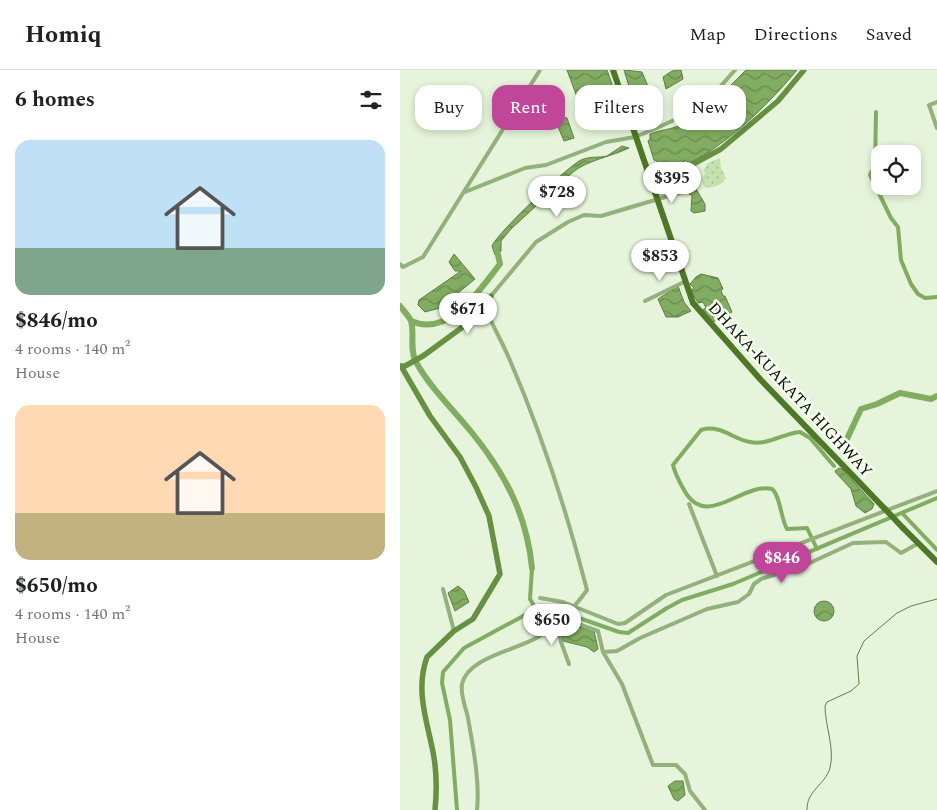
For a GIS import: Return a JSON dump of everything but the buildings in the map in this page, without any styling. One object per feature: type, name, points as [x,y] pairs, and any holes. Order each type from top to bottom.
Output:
[{"type":"main road","name":"DHAKA-KUAKATA HIGHWAY","points":[[613,70],[618,85]]},
{"type":"main road","name":"DHAKA-KUAKATA HIGHWAY","points":[[633,130],[652,182],[684,282],[696,309],[937,562]]},
{"type":"street","points":[[464,192],[534,165],[546,165],[606,142],[635,137],[687,114],[720,87],[735,70]]},
{"type":"street","points":[[652,182],[682,170],[721,149],[778,101],[804,70]]},
{"type":"street","points":[[400,264],[403,267],[423,257],[538,71]]},
{"type":"street","points":[[937,102],[929,105],[937,128]]},
{"type":"street","points":[[435,810],[438,788],[436,771],[423,710],[422,677],[427,658],[454,631],[473,619],[500,574],[489,516],[460,456],[430,416],[400,366],[408,365],[424,356],[486,310],[491,296],[536,242],[568,222],[584,215],[601,216],[682,192]]},
{"type":"street","points":[[645,301],[684,282]]},
{"type":"street","points":[[477,810],[478,798],[468,721],[462,693],[463,682],[474,666],[530,641],[564,619],[587,590],[574,538],[517,378],[486,310]]},
{"type":"street","points":[[540,598],[557,600],[618,624],[626,624],[666,595],[937,491]]},
{"type":"street","points":[[689,504],[717,576]]},
{"type":"street","points":[[603,652],[617,651],[640,638],[711,607],[738,602],[749,594],[757,581],[801,567],[853,542],[886,542],[900,553],[919,543]]},
{"type":"street","points":[[443,589],[454,631]]},
{"type":"street","points":[[564,619],[598,631],[603,652],[622,684],[653,765],[676,765],[685,774],[690,791],[705,810]]},
{"type":"street","points":[[557,622],[561,642],[570,664]]},
{"type":"shaded area","points":[[720,158],[721,168],[726,178],[716,186],[704,187],[702,180],[705,173],[703,170],[708,163]]},
{"type":"water","points":[[567,70],[607,70],[612,85],[575,85],[575,92]]},
{"type":"water","points":[[624,70],[642,72],[647,85],[629,85]]},
{"type":"water","points":[[681,70],[683,79],[666,89],[663,77],[672,71]]},
{"type":"water","points":[[746,70],[797,70],[774,96],[746,123],[746,85],[730,85]]},
{"type":"water","points":[[565,118],[567,118],[574,138],[564,141],[559,130],[565,130]]},
{"type":"water","points":[[673,128],[673,130],[738,130],[704,155],[689,163],[685,160],[682,166],[679,164],[664,170],[658,168],[658,162],[654,160],[648,141],[650,134]]},
{"type":"water","points":[[622,146],[629,148],[586,164],[573,172],[511,229],[501,241],[501,251],[495,255],[492,246],[506,228],[562,174],[581,160],[607,156]]},
{"type":"water","points":[[691,187],[696,189],[705,204],[705,211],[694,213],[691,211],[692,195],[689,194]]},
{"type":"water","points":[[454,254],[475,279],[440,308],[425,312],[418,305],[419,300],[461,271],[455,271],[449,262]]},
{"type":"water","points":[[701,274],[718,278],[723,289],[721,290],[723,296],[725,296],[732,312],[713,322],[702,310],[706,308],[703,302],[698,303],[691,290],[694,288],[690,284]]},
{"type":"water","points":[[678,286],[684,302],[691,311],[678,317],[666,317],[658,299]]},
{"type":"water","points":[[839,468],[874,504],[872,509],[865,513],[856,506],[851,489],[835,471]]},
{"type":"water","points":[[458,586],[464,591],[469,602],[455,611],[448,593]]},
{"type":"water","points":[[824,601],[831,604],[834,611],[831,618],[824,621],[817,618],[814,611],[817,604]]},
{"type":"water","points":[[563,623],[594,631],[598,649],[594,652],[587,647],[563,641],[559,626]]},
{"type":"water","points":[[675,781],[683,781],[685,795],[678,801],[674,799],[668,786]]},
{"type":"waterway","points":[[876,112],[875,165],[870,175],[891,218],[898,227],[901,260],[911,284],[918,294],[925,298],[937,297]]},
{"type":"waterway","points":[[411,321],[425,324],[439,323],[463,308],[500,264],[496,246]]},
{"type":"waterway","points":[[400,306],[411,321],[413,352],[416,362],[436,390],[485,449],[505,481],[520,514],[532,568]]},
{"type":"waterway","points":[[846,441],[861,409],[900,393],[931,399],[937,396]]},
{"type":"waterway","points":[[817,549],[807,528],[787,529],[777,496],[772,489],[760,489],[714,506],[703,506],[693,501],[684,490],[673,465],[701,430],[715,429],[756,443],[800,432],[810,438],[834,466]]},
{"type":"waterway","points":[[532,568],[530,599],[536,609],[562,612],[619,632],[628,633],[682,600],[733,584],[937,498]]},
{"type":"waterway","points":[[902,513],[937,550]]},
{"type":"waterway","points":[[807,810],[809,798],[828,774],[830,768],[831,745],[825,706],[827,702],[851,691],[859,684],[857,656],[864,641],[897,613],[911,606],[937,599]]},
{"type":"waterway","points":[[457,810],[450,720],[442,683],[443,672],[464,648],[536,609]]}]
